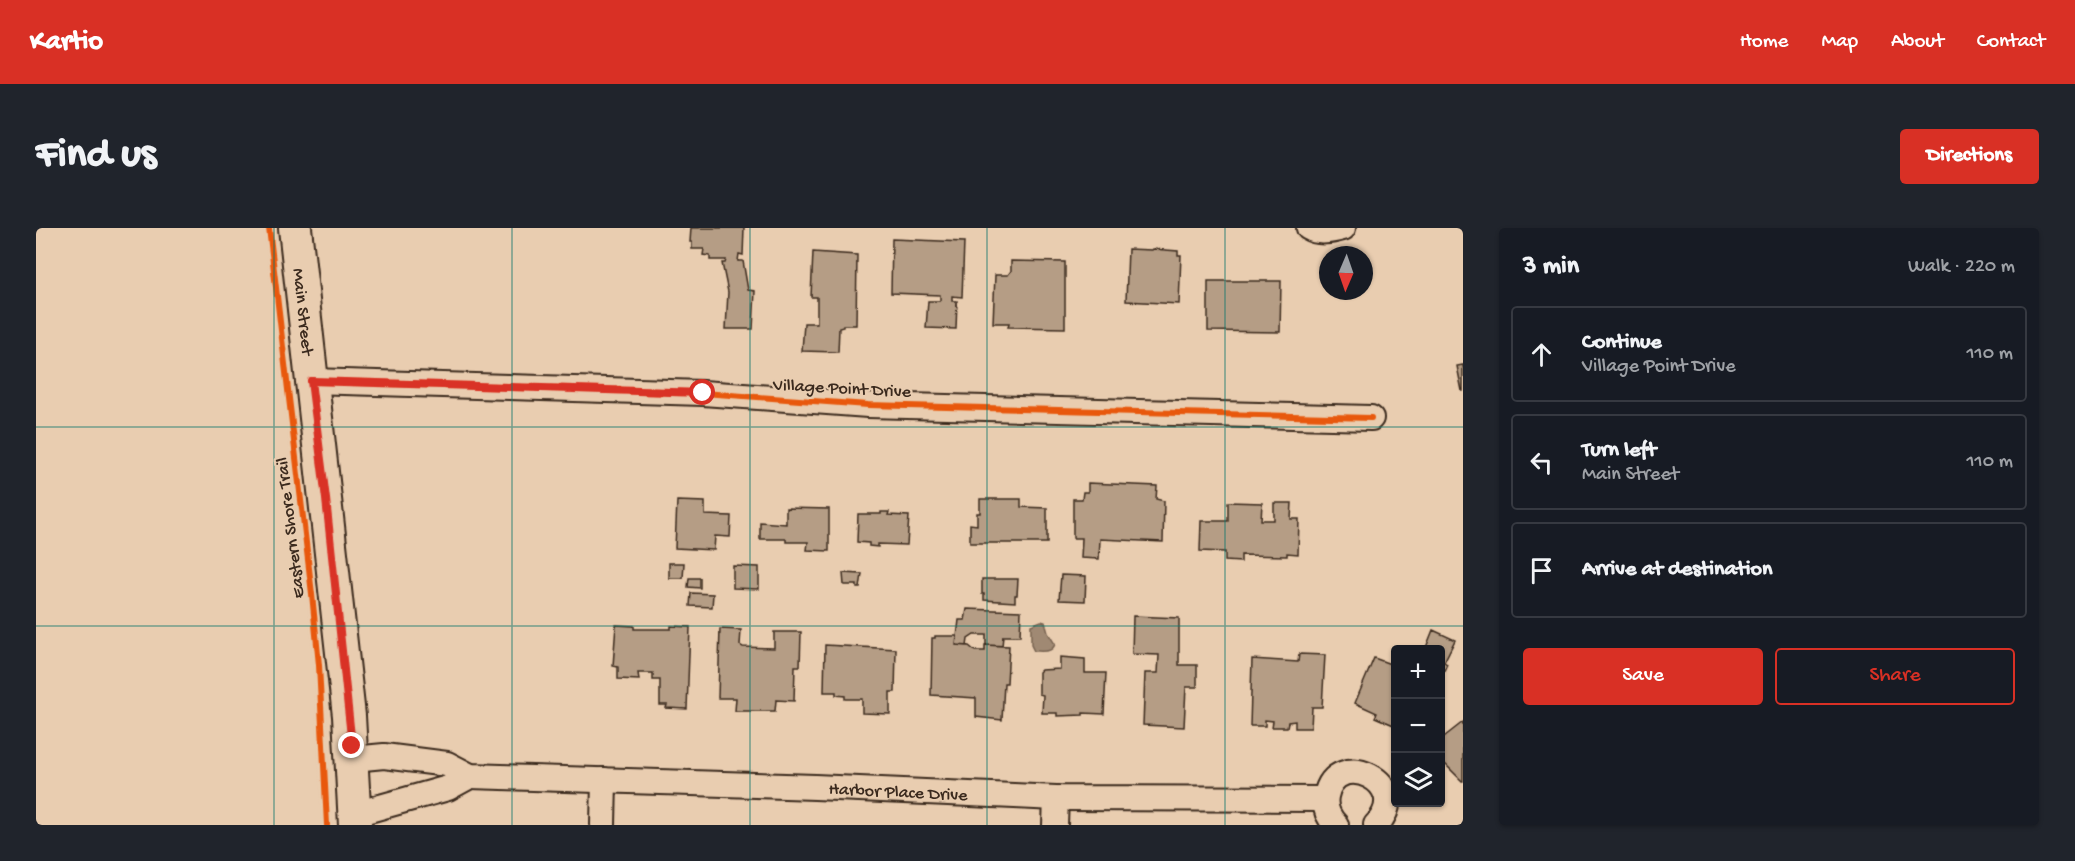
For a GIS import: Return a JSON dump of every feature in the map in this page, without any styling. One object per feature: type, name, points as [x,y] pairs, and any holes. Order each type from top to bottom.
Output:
[{"type":"main road","name":"Main Street","points":[[294,228],[326,499],[352,759],[355,820]]},
{"type":"street","points":[[1309,228],[1314,231],[1343,228]]},
{"type":"street","name":"Village Point Drive","points":[[311,381],[703,393],[868,405],[1371,418]]},
{"type":"street","name":"Harbor Place Drive","points":[[352,759],[384,756],[447,764],[470,776],[1056,798],[1325,799]]},
{"type":"street","points":[[1336,825],[1326,810],[1325,799],[1333,782],[1340,775],[1350,772],[1369,774],[1383,787],[1386,806],[1383,816],[1376,825]]},
{"type":"street","name":"Harbor Place Drive","points":[[355,820],[448,788],[470,776]]},
{"type":"street","points":[[603,825],[604,780]]},
{"type":"street","points":[[1055,825],[1056,798]]},
{"type":"shaded area","points":[[1041,621],[1045,622],[1048,633],[1055,644],[1049,650],[1034,651],[1031,645],[1031,625]]},
{"type":"building","points":[[691,228],[744,228],[743,255],[739,254],[738,261],[743,261],[748,290],[755,291],[753,329],[726,329],[728,292],[722,263],[726,260],[710,260],[710,256],[703,255],[704,249],[692,249]]},
{"type":"building","points":[[892,239],[964,242],[962,297],[952,296],[952,301],[957,301],[956,329],[926,328],[928,301],[940,301],[940,295],[891,293]]},
{"type":"building","points":[[1128,249],[1178,251],[1178,255],[1181,255],[1179,304],[1126,301]]},
{"type":"building","points":[[813,252],[857,255],[856,325],[843,325],[839,328],[838,352],[802,351],[804,323],[817,323],[817,297],[811,297]]},
{"type":"building","points":[[1011,261],[1065,262],[1065,328],[1008,327],[1009,323],[993,323],[995,275],[1008,275],[1011,271]]},
{"type":"building","points":[[1208,281],[1281,281],[1280,332],[1208,331]]},
{"type":"building","points":[[1463,365],[1463,391],[1462,391],[1457,366]]},
{"type":"building","points":[[1088,483],[1157,486],[1156,499],[1164,501],[1163,542],[1100,539],[1099,559],[1081,558],[1082,538],[1073,538],[1073,499],[1082,499],[1083,492],[1088,492]]},
{"type":"building","points":[[980,499],[1021,499],[1021,507],[1047,508],[1047,543],[970,543],[970,524],[977,525]]},
{"type":"building","points":[[677,501],[705,502],[705,515],[731,516],[730,537],[715,536],[714,550],[675,548]]},
{"type":"building","points":[[1228,502],[1262,503],[1261,520],[1274,520],[1274,503],[1292,503],[1291,519],[1299,519],[1298,554],[1287,553],[1287,556],[1241,555],[1241,562],[1225,561],[1225,552],[1200,551],[1201,521],[1228,521]]},
{"type":"building","points":[[786,508],[829,509],[829,551],[807,550],[808,542],[760,539],[760,522],[786,524]]},
{"type":"building","points":[[881,512],[889,512],[888,515],[909,516],[907,545],[878,544],[878,547],[869,546],[869,543],[857,542],[858,514],[881,514]]},
{"type":"building","points":[[669,563],[684,563],[683,578],[669,578]]},
{"type":"building","points":[[733,566],[759,567],[759,589],[733,588]]},
{"type":"building","points":[[843,573],[862,574],[860,588],[857,588],[857,585],[844,585]]},
{"type":"building","points":[[1061,575],[1086,576],[1085,601],[1059,600]]},
{"type":"building","points":[[689,578],[700,578],[700,588],[688,587]]},
{"type":"building","points":[[982,579],[1018,579],[1015,602],[984,600]]},
{"type":"building","points":[[691,593],[713,594],[712,607],[690,606]]},
{"type":"building","points":[[967,609],[1021,611],[1020,636],[1003,636],[1002,646],[986,645],[986,635],[974,635],[968,639],[967,646],[956,645],[959,620],[965,620]]},
{"type":"building","points":[[1133,616],[1179,618],[1179,665],[1197,665],[1197,687],[1186,687],[1184,727],[1143,725],[1145,673],[1158,673],[1159,655],[1132,654]]},
{"type":"building","points":[[616,625],[634,626],[634,629],[690,627],[687,709],[666,708],[667,705],[660,705],[660,680],[653,680],[653,673],[638,673],[639,680],[618,679],[618,667],[613,666]]},
{"type":"building","points":[[720,629],[741,630],[740,645],[743,647],[774,648],[774,632],[801,632],[800,666],[795,666],[794,701],[776,700],[775,711],[735,711],[736,698],[718,698]]},
{"type":"building","points":[[1433,630],[1455,640],[1445,660],[1445,645],[1427,645]]},
{"type":"building","points":[[957,636],[956,645],[969,646],[975,651],[985,651],[985,645],[1009,646],[1002,720],[976,717],[976,698],[931,695],[932,638]]},
{"type":"building","points":[[825,645],[896,649],[895,692],[890,692],[890,714],[862,713],[862,699],[845,699],[845,696],[836,695],[836,692],[824,692]]},
{"type":"building","points":[[1299,654],[1325,655],[1322,707],[1312,707],[1311,728],[1295,728],[1295,721],[1288,722],[1287,727],[1272,727],[1273,721],[1265,720],[1265,726],[1250,726],[1252,659],[1298,662]]},
{"type":"building","points":[[1060,657],[1085,659],[1085,673],[1106,673],[1104,714],[1083,713],[1083,715],[1057,716],[1057,713],[1042,713],[1043,695],[1039,694],[1039,672],[1060,669]]},
{"type":"building","points":[[1374,658],[1391,664],[1391,724],[1375,717],[1377,713],[1355,703]]},
{"type":"building","points":[[1463,722],[1463,781],[1445,764],[1445,736]]},
{"type":"cycle path","name":"Eastern Shore Trail","points":[[269,228],[319,665],[327,825]]},
{"type":"cycle path","points":[[311,381],[703,393],[868,405],[1371,418]]},
{"type":"route","points":[[352,746],[311,381],[703,393]]}]
